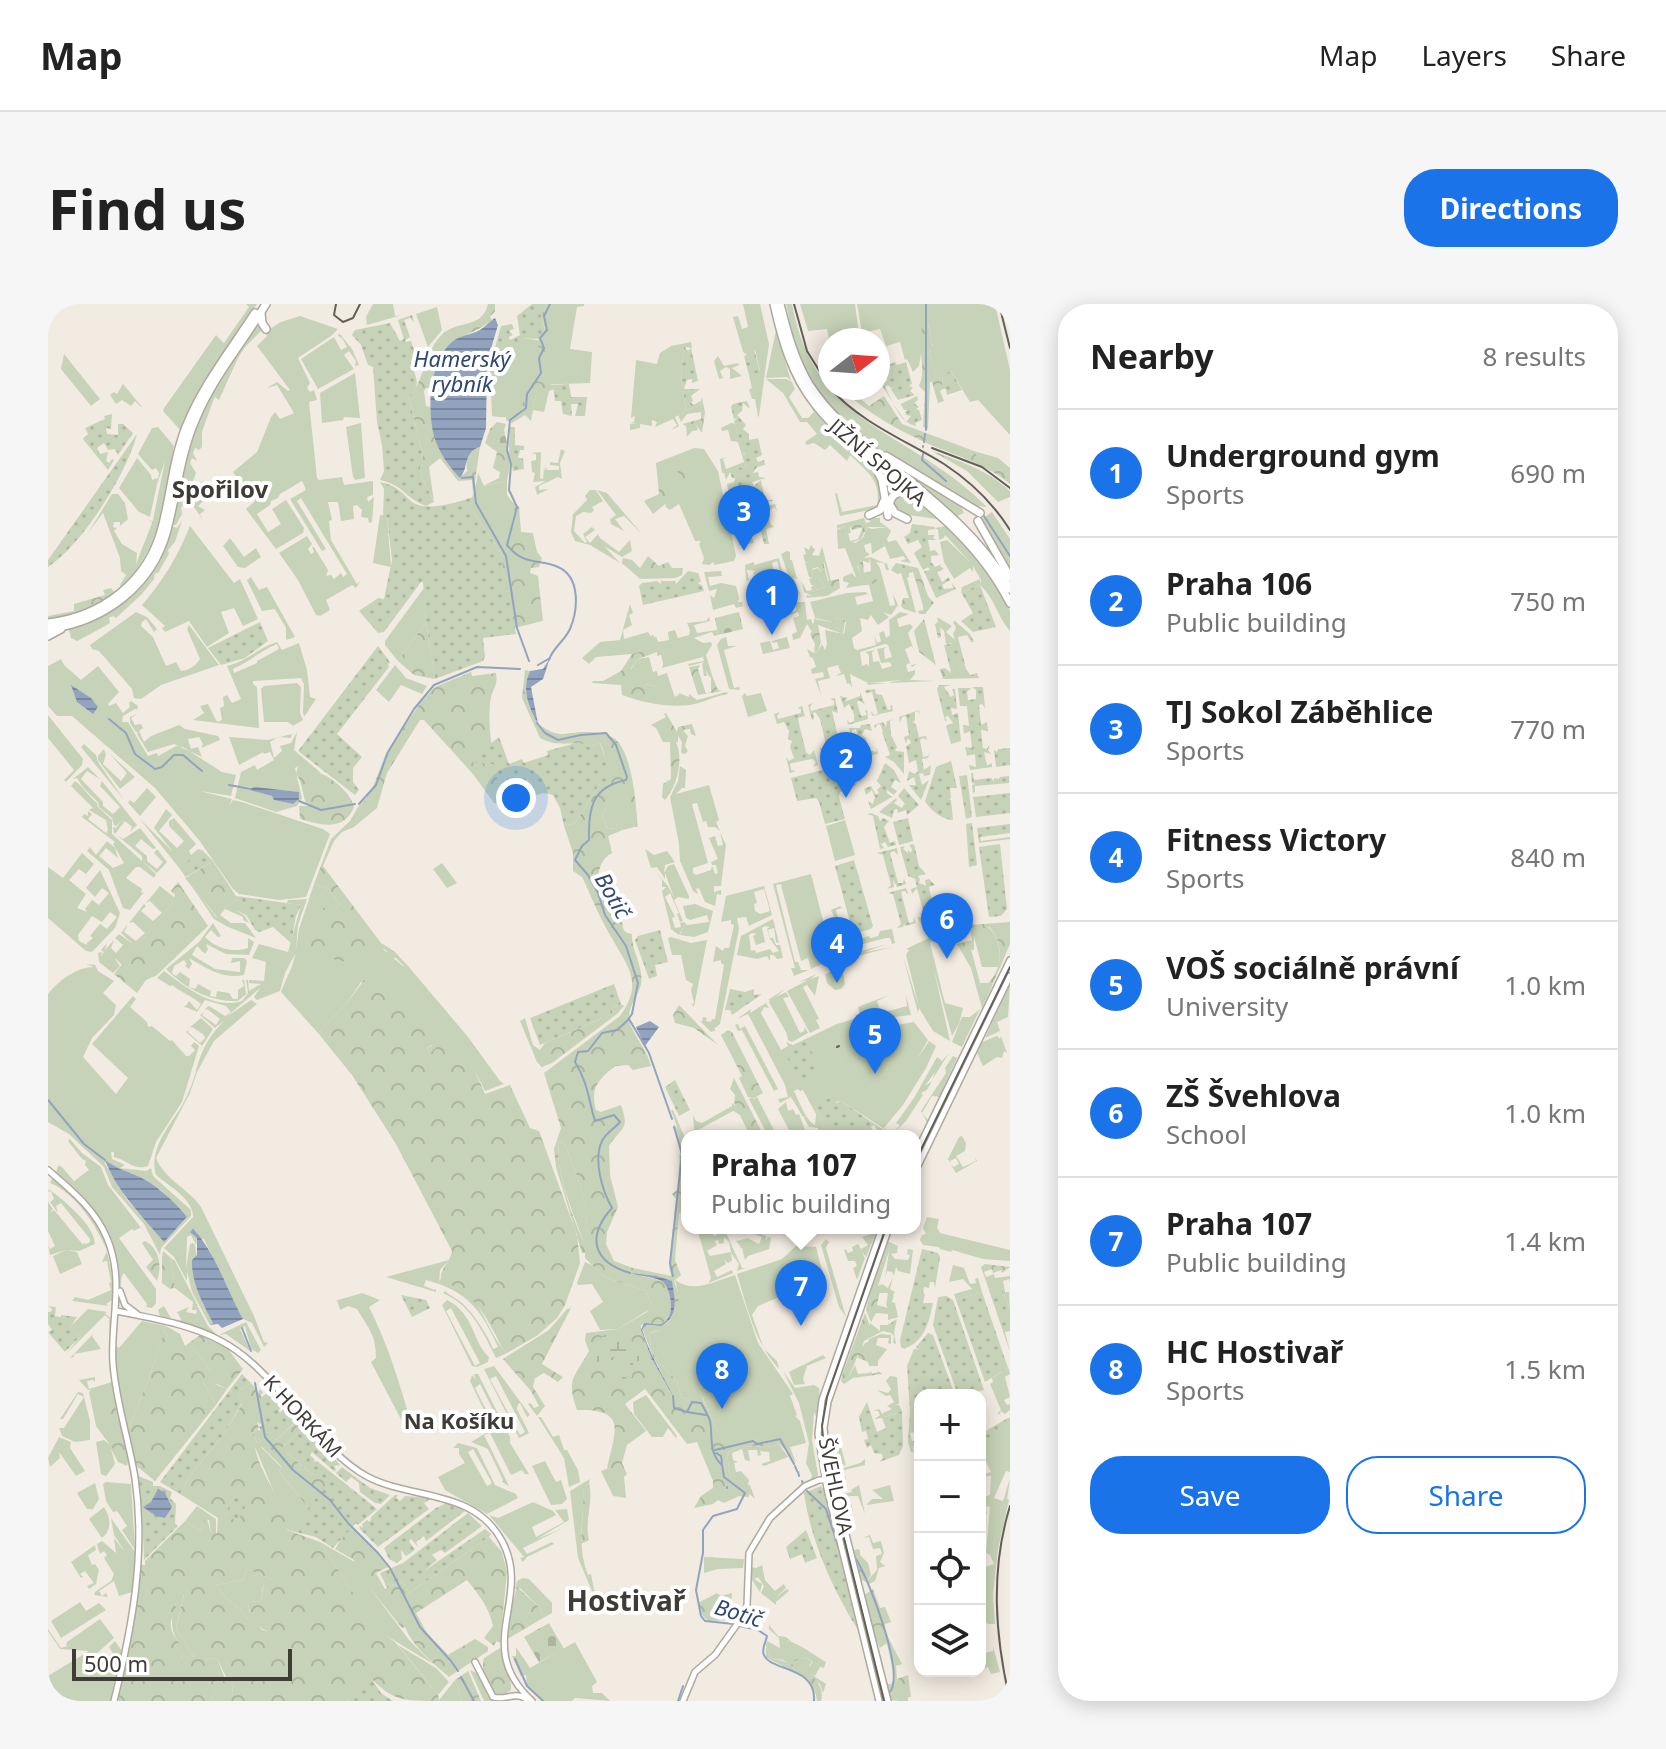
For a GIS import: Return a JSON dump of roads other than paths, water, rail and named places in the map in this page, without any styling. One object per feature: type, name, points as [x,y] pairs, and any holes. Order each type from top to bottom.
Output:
[{"type":"highway","name":"JIŽNÍ SPOJKA","points":[[774,304],[786,350],[801,382],[821,412],[961,529],[991,559],[1010,589]]},
{"type":"highway","name":"JIŽNÍ SPOJKA","points":[[780,304],[794,352],[810,385],[830,411],[863,447],[922,500],[941,511]]},
{"type":"highway","points":[[262,307],[261,321],[266,329]]},
{"type":"highway","points":[[48,636],[117,603],[152,565],[166,532],[182,457],[194,423],[214,383],[262,307]]},
{"type":"highway","points":[[48,626],[106,604],[131,584],[147,562],[160,533],[174,464],[191,416],[214,375],[262,307]]},
{"type":"highway","points":[[863,447],[952,497],[979,517],[1010,577]]},
{"type":"highway","points":[[863,447],[880,474],[893,511],[907,519]]},
{"type":"highway","points":[[869,515],[880,510],[894,493],[902,491],[922,500]]},
{"type":"highway","points":[[952,497],[965,508],[966,514]]},
{"type":"highway","name":"JIŽNÍ SPOJKA","points":[[961,529],[1010,603]]},
{"type":"highway","points":[[48,626],[75,624]]},
{"type":"main road","points":[[921,1143],[1010,960]]},
{"type":"main road","points":[[921,1160],[1010,976]]},
{"type":"main road","points":[[48,1170],[80,1198],[99,1223],[113,1254],[123,1303],[142,1317]]},
{"type":"main road","name":"ŠVEHLOVA","points":[[880,1234],[820,1407],[818,1444],[888,1701]]},
{"type":"main road","name":"ŠVEHLOVA","points":[[879,1701],[829,1479],[824,1438],[827,1406],[887,1234]]},
{"type":"main road","points":[[114,1701],[131,1627],[139,1552],[135,1479],[113,1365],[118,1284]]},
{"type":"main road","name":"K HORKÁM","points":[[116,1311],[200,1331],[226,1343],[260,1370],[342,1459],[365,1476],[384,1484],[448,1498],[485,1520],[501,1538],[510,1563],[512,1592],[503,1637],[504,1651],[517,1685],[530,1701]]},
{"type":"main road","points":[[683,1701],[695,1672],[714,1656],[747,1605],[747,1568],[751,1549],[770,1518],[802,1489],[829,1479]]},
{"type":"main road","points":[[475,1662],[491,1695],[500,1699],[519,1695],[530,1701]]},
{"type":"main road","points":[[508,1666],[513,1687],[508,1697]]},
{"type":"water","name":"Hamerský rybník","points":[[495,318],[498,325],[487,362],[486,428],[480,447],[469,456],[460,478],[445,459],[434,436],[431,400],[434,373],[438,361],[452,342],[480,330]]},
{"type":"water","points":[[550,658],[543,679],[531,687],[538,724],[527,698],[527,678],[530,671],[543,669]]},
{"type":"water","points":[[71,685],[91,698],[98,707],[93,714],[77,702]]},
{"type":"water","points":[[255,787],[299,792],[299,799],[293,804],[274,800],[272,796],[250,790]]},
{"type":"water","points":[[650,1021],[659,1027],[645,1046],[636,1027]]},
{"type":"water","points":[[105,1160],[156,1187],[187,1217],[164,1242],[123,1192]]},
{"type":"water","points":[[193,1229],[214,1260],[243,1319],[222,1328],[218,1324],[210,1325],[213,1323],[196,1285],[192,1260],[197,1255],[197,1238],[190,1232]]},
{"type":"water","points":[[631,1273],[672,1281],[674,1307],[671,1318],[661,1326],[647,1325],[642,1329],[674,1398],[651,1357],[641,1330],[644,1323],[659,1324],[667,1320],[671,1309],[668,1290],[660,1280]]},
{"type":"water","points":[[158,1489],[165,1493],[172,1507],[165,1518],[143,1507],[151,1502]]},
{"type":"waterway","name":"Botič","points":[[549,660],[568,634],[576,595],[571,578],[565,572],[551,564],[526,559],[507,545],[517,507],[509,490],[511,464],[507,450],[510,420],[526,408],[527,394],[541,373],[539,358],[544,348],[540,338],[547,330],[544,316],[550,304]]},
{"type":"waterway","points":[[926,304],[926,430]]},
{"type":"waterway","points":[[924,442],[925,434]]},
{"type":"waterway","points":[[923,454],[922,460],[946,481]]},
{"type":"waterway","points":[[462,478],[473,477],[476,503],[506,556],[517,628],[529,661]]},
{"type":"waterway","points":[[984,516],[1010,556]]},
{"type":"waterway","name":"Botič","points":[[538,665],[550,658]]},
{"type":"waterway","points":[[359,804],[376,785],[388,752],[414,709],[434,685],[477,667],[520,669]]},
{"type":"waterway","points":[[109,719],[126,733],[135,754],[155,769],[162,767],[174,755],[183,755],[202,771]]},
{"type":"waterway","name":"Botič","points":[[537,723],[545,733],[558,740],[606,733],[616,745],[627,777],[606,788],[594,801],[589,840],[575,860],[588,875],[605,915],[626,946],[638,983],[632,1014],[627,1021],[617,1030],[602,1033],[588,1051],[578,1052],[575,1062],[585,1084],[595,1121],[614,1115],[620,1122],[604,1138],[599,1149],[600,1175],[612,1208],[599,1229],[597,1247],[608,1262],[630,1273]]},
{"type":"waterway","points":[[229,785],[251,789]]},
{"type":"waterway","points":[[299,801],[321,810],[355,804]]},
{"type":"waterway","points":[[629,1019],[649,1053],[672,1119]]},
{"type":"waterway","points":[[48,1100],[84,1144],[105,1160]]},
{"type":"waterway","points":[[674,1127],[681,1151]]},
{"type":"waterway","points":[[673,1276],[670,1263],[681,1163]]},
{"type":"waterway","points":[[242,1328],[251,1351]]},
{"type":"waterway","points":[[255,1383],[265,1437],[293,1470],[330,1500],[378,1553],[390,1568],[420,1627],[458,1671]]},
{"type":"waterway","name":"Botič","points":[[673,1396],[674,1408],[687,1412],[692,1402],[701,1403],[710,1421],[713,1450],[722,1465],[724,1477],[745,1493],[737,1509],[713,1516],[703,1530],[703,1553],[696,1590],[701,1616],[705,1621],[734,1624]]},
{"type":"waterway","name":"Botič","points":[[687,1412],[706,1415]]},
{"type":"waterway","points":[[715,1450],[753,1441],[757,1444],[780,1439],[794,1464]]},
{"type":"waterway","name":"Botič","points":[[716,1453],[721,1456],[722,1463]]},
{"type":"waterway","points":[[795,1466],[797,1471]]},
{"type":"waterway","points":[[798,1472],[799,1476]]},
{"type":"waterway","points":[[807,1491],[826,1509],[839,1549]]},
{"type":"waterway","points":[[856,1559],[884,1626],[893,1666],[890,1692]]},
{"type":"waterway","name":"Botič","points":[[740,1626],[758,1630],[767,1636],[764,1655],[808,1681],[814,1701]]},
{"type":"waterway","points":[[515,1659],[527,1686],[543,1701]]},
{"type":"waterway","points":[[461,1677],[474,1701]]},
{"type":"waterway","points":[[678,1701],[683,1686]]},
{"type":"tram line","points":[[336,304],[334,315],[343,322],[353,318],[360,304]]},
{"type":"tram line","points":[[921,1150],[1010,967]]},
{"type":"tram line","points":[[884,1234],[827,1397],[822,1426],[825,1461],[884,1701]]},
{"type":"railway","points":[[794,304],[807,351],[818,369]]},
{"type":"railway","points":[[999,304],[1010,348]]},
{"type":"railway","points":[[842,400],[869,421],[963,478],[989,502],[1010,530]]},
{"type":"railway","points":[[932,448],[982,467],[1010,488]]},
{"type":"railway","points":[[1010,1506],[997,1579],[998,1628],[1010,1701]]},
{"type":"place","name":"TJ Sokol Záběhlice","points":[[744,551]]},
{"type":"place","name":"Underground gym","points":[[772,635]]},
{"type":"place","name":"Praha 106","points":[[846,798]]},
{"type":"place","name":"ZŠ Švehlova","points":[[947,959]]},
{"type":"place","name":"Fitness Victory","points":[[837,983]]},
{"type":"place","name":"VOŠ sociálně právní","points":[[875,1074]]},
{"type":"place","name":"Praha 107","points":[[801,1326]]},
{"type":"place","name":"HC Hostivař","points":[[722,1409]]},
{"type":"district","name":"Spořilov","points":[[220,488]]},
{"type":"district","name":"Na Košíku","points":[[459,1420]]},
{"type":"district","name":"Hostivař","points":[[626,1600]]}]
